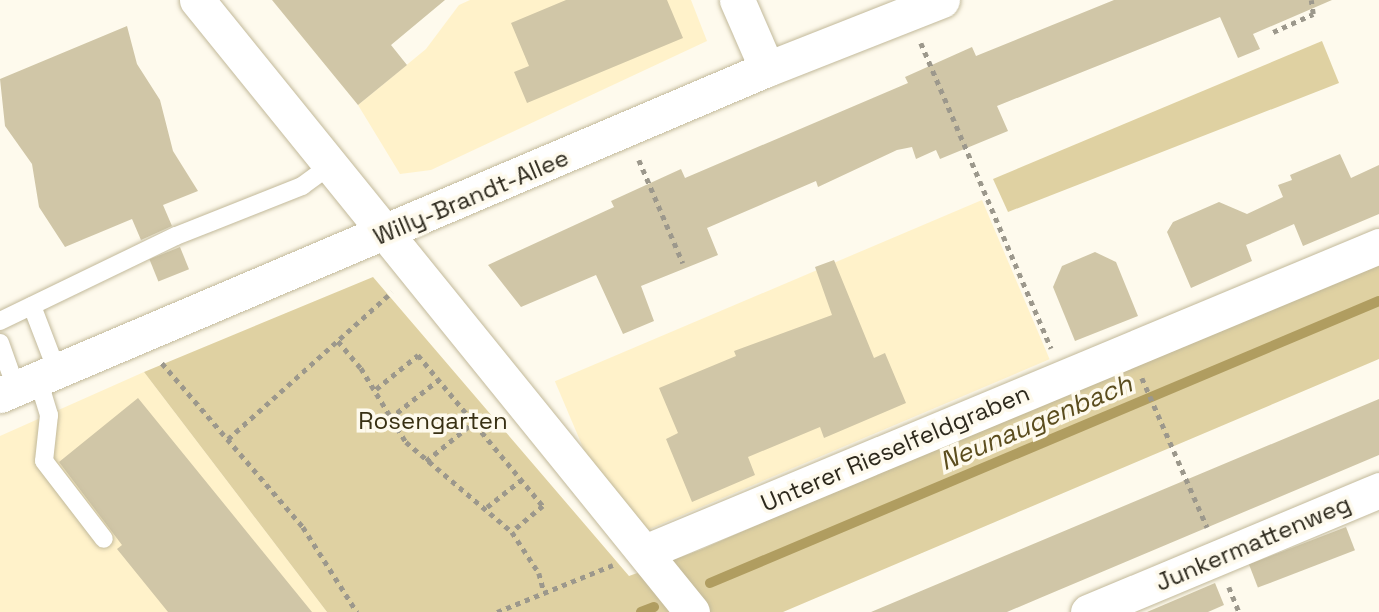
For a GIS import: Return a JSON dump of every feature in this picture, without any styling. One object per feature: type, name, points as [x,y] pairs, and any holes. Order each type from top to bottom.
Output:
[{"type":"street","points":[[197,0],[692,612]]},
{"type":"street","points":[[737,0],[767,69]]},
{"type":"street","name":"Willy-Brandt-Allee","points":[[28,383],[767,69],[942,0]]},
{"type":"street","name":"Unterer Rieselfeldgraben","points":[[645,552],[1379,246]]},
{"type":"street","name":"Junkermattenweg","points":[[1088,612],[1379,490]]},
{"type":"lane","points":[[0,321],[176,236],[302,186],[331,165]]},
{"type":"lane","points":[[28,383],[32,306]]},
{"type":"lane","points":[[0,343],[49,415],[44,460],[104,539]]},
{"type":"path","points":[[1273,32],[1313,14],[1311,0]]},
{"type":"path","points":[[909,14],[1063,378]]},
{"type":"path","points":[[626,130],[683,263]]},
{"type":"path","points":[[228,439],[416,271]]},
{"type":"path","points":[[139,337],[303,527],[357,612]]},
{"type":"path","points":[[338,341],[376,389],[389,419],[426,461],[487,507],[512,532],[539,573],[544,592]]},
{"type":"path","points":[[376,389],[418,355],[544,506],[512,532]]},
{"type":"path","points":[[389,419],[438,380]]},
{"type":"path","points":[[1143,382],[1221,557]]},
{"type":"path","points":[[426,461],[474,422]]},
{"type":"path","points":[[487,507],[521,480]]},
{"type":"path","points":[[497,612],[645,552]]},
{"type":"shaded area","points":[[470,0],[691,0],[707,41],[431,170],[400,174],[358,105],[426,49],[459,5]]},
{"type":"shaded area","points":[[982,200],[1050,359],[622,541],[555,381]]},
{"type":"shaded area","points":[[144,372],[327,612],[0,612],[0,436]]},
{"type":"green space","points":[[1322,41],[1339,83],[1008,212],[993,179]]},
{"type":"green space","name":"Rosengarten","points":[[1379,264],[1379,359],[783,612],[327,612],[144,372],[373,277],[629,576],[700,550],[1071,387]]},
{"type":"building","points":[[272,0],[445,0],[391,45],[407,65],[358,105]]},
{"type":"building","points":[[566,0],[667,0],[683,38],[527,103],[514,72],[529,66],[511,23]]},
{"type":"building","points":[[1114,0],[1332,0],[1253,34],[1260,49],[1238,58],[1220,17],[997,106],[1008,131],[940,159],[936,150],[916,159],[912,147],[897,150],[818,187],[816,181],[707,228],[718,255],[641,286],[654,321],[623,334],[596,275],[521,307],[488,265],[614,207],[611,201],[681,169],[685,178],[908,83],[905,77],[972,47],[976,56]]},
{"type":"building","points":[[127,26],[137,64],[160,100],[173,151],[198,191],[163,205],[172,226],[141,240],[132,219],[65,247],[39,207],[32,164],[5,126],[0,79]]},
{"type":"building","points":[[1340,154],[1351,178],[1379,165],[1379,214],[1303,246],[1294,224],[1246,245],[1252,261],[1191,288],[1167,232],[1173,222],[1219,202],[1247,214],[1283,197],[1278,185],[1292,180],[1290,175]]},
{"type":"building","points":[[180,247],[189,269],[158,282],[149,259]]},
{"type":"building","points":[[1095,252],[1116,262],[1138,316],[1075,341],[1053,287],[1062,266]]},
{"type":"building","points":[[834,260],[874,358],[885,353],[906,403],[824,438],[820,427],[748,457],[755,475],[692,502],[666,439],[678,433],[659,388],[736,356],[734,351],[832,315],[815,267]]},
{"type":"building","points":[[138,398],[312,612],[168,612],[117,549],[122,545],[59,462]]},
{"type":"building","points":[[1379,399],[1379,455],[1007,612],[871,612]]},
{"type":"building","points":[[1346,527],[1355,550],[1258,588],[1249,564]]},
{"type":"building","points":[[1215,583],[1224,605],[1208,612],[1147,612]]},
{"type":"waterway","name":"Neunaugenbach","points":[[710,583],[1379,301]]},
{"type":"waterway","name":"Neunaugenbach","points":[[641,612],[654,607]]}]
